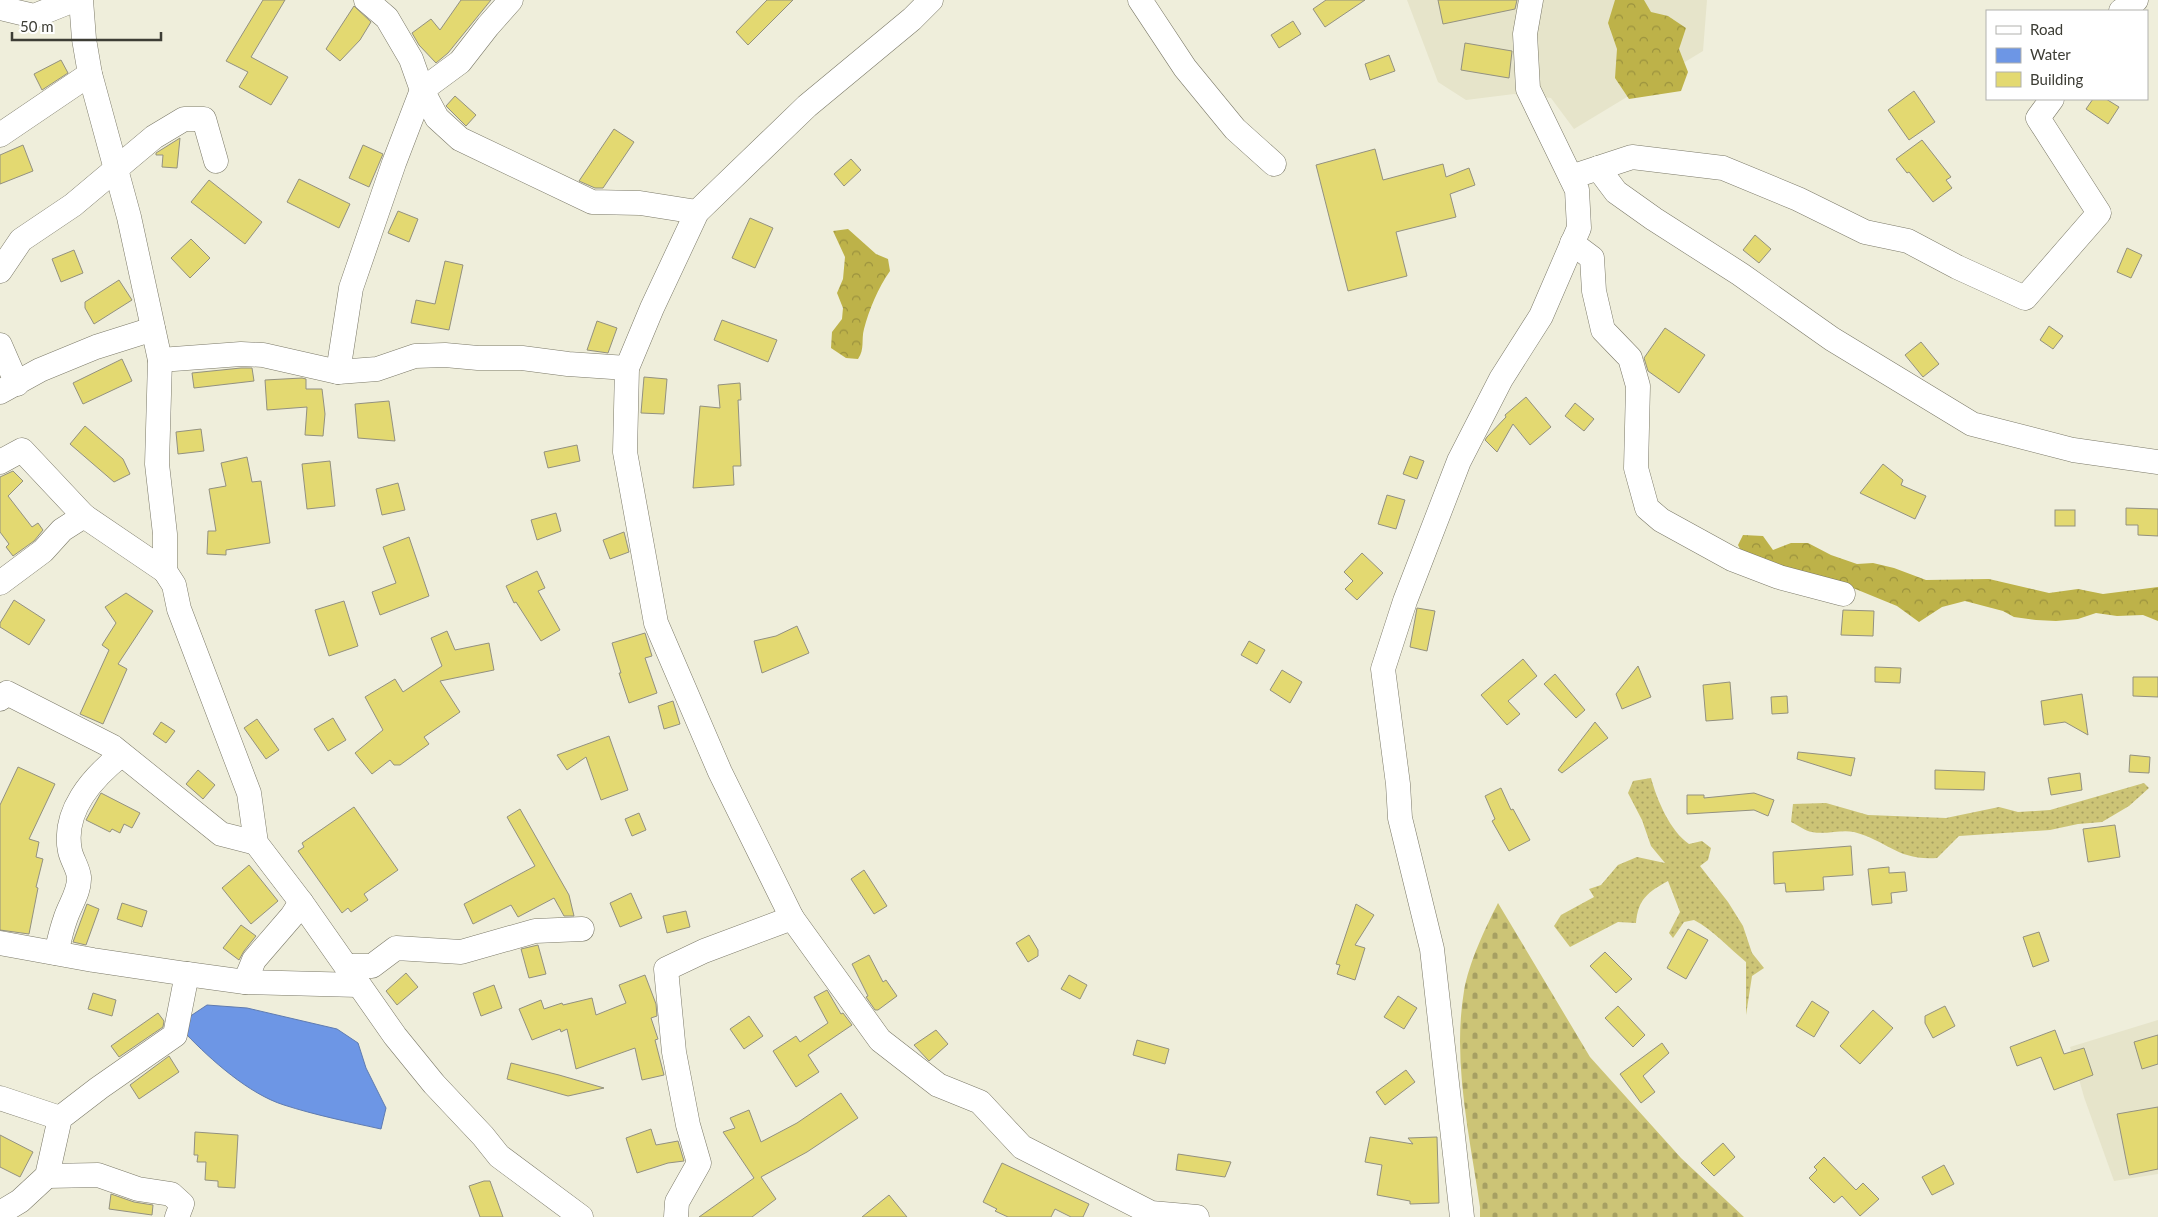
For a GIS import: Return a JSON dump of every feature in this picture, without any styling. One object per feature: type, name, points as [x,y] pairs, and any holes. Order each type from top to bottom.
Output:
[{"type":"street","points":[[0,8],[34,16],[74,0]]},
{"type":"street","points":[[81,0],[84,38],[90,74],[129,217],[160,360],[157,464],[165,534],[165,570]]},
{"type":"street","points":[[366,0],[386,18],[411,59],[422,90],[437,118],[460,138],[592,202],[640,203],[697,212]]},
{"type":"street","points":[[338,372],[351,288],[394,163],[422,90],[460,62],[511,0]]},
{"type":"street","points":[[931,0],[912,19],[807,106],[697,212],[652,308],[627,368],[626,452],[656,623],[720,772],[792,918],[880,1040],[938,1085],[980,1102],[1022,1147],[1151,1212],[1197,1217]]},
{"type":"street","points":[[1140,0],[1185,68],[1229,122],[1274,164]]},
{"type":"street","points":[[1462,1217],[1432,949],[1400,818],[1398,784],[1383,669],[1405,601],[1459,461],[1500,379],[1541,316],[1579,228],[1577,190],[1528,89],[1525,34],[1531,0]]},
{"type":"street","points":[[2122,10],[2136,0]]},
{"type":"street","points":[[0,135],[90,74]]},
{"type":"street","points":[[1571,177],[1632,157],[1723,168],[1798,199],[1865,232],[1908,241],[1957,267],[2025,298],[2099,213],[2038,118],[2051,100]]},
{"type":"street","points":[[0,271],[21,240],[73,205],[154,137],[184,120],[204,119],[216,162]]},
{"type":"street","points":[[1598,168],[1616,192],[1654,219],[1740,274],[1832,339],[1972,424],[2073,450],[2158,462]]},
{"type":"street","points":[[1572,243],[1592,258],[1594,291],[1603,330],[1630,358],[1638,386],[1636,468],[1647,508],[1661,520],[1732,559],[1779,577],[1843,594]]},
{"type":"street","points":[[0,345],[8,388],[40,370],[96,347],[153,329]]},
{"type":"street","points":[[160,360],[263,354],[338,372],[377,369],[415,356],[445,355],[478,358],[522,358],[568,364],[627,368]]},
{"type":"street","points":[[0,462],[22,450],[84,516],[165,570],[174,585],[179,609],[249,793],[256,843],[301,902],[395,1036],[434,1084],[483,1136],[499,1156],[581,1217]]},
{"type":"street","points":[[0,583],[43,551],[62,530],[84,516]]},
{"type":"street","points":[[0,699],[7,693],[113,747],[221,834],[256,843]]},
{"type":"street","points":[[56,953],[65,919],[76,893],[79,877],[70,852],[68,832],[76,807],[79,798],[105,767],[121,755]]},
{"type":"street","points":[[246,982],[254,960],[292,916],[301,902]]},
{"type":"street","points":[[676,1217],[677,1202],[699,1163],[688,1125],[674,1052],[666,970],[704,951],[792,918]]},
{"type":"street","points":[[0,943],[246,982],[352,976],[372,966],[396,948],[461,952],[535,931],[582,929]]},
{"type":"street","points":[[0,1213],[20,1201],[47,1176],[60,1118],[99,1088],[175,1035],[187,974]]},
{"type":"street","points":[[0,1098],[60,1118]]},
{"type":"street","points":[[47,1176],[98,1175],[138,1189],[171,1194],[182,1204],[177,1217]]},
{"type":"shaded area","points":[[1407,0],[1707,0],[1703,51],[1574,129],[1551,98],[1514,94],[1466,100],[1438,82]]},
{"type":"shaded area","points":[[2158,1020],[2158,1174],[2114,1181],[2084,1097],[2070,1047]]},
{"type":"green space","points":[[1615,0],[1644,0],[1651,12],[1668,16],[1686,28],[1679,49],[1688,72],[1681,91],[1629,99],[1615,78],[1617,49],[1608,23]]},
{"type":"green space","points":[[848,229],[876,254],[888,259],[890,271],[868,314],[863,333],[862,348],[858,359],[846,358],[831,348],[832,332],[842,319],[843,308],[837,293],[843,279],[845,257],[833,231]]},
{"type":"green space","points":[[1743,535],[1763,536],[1773,550],[1791,543],[1808,543],[1831,555],[1857,564],[1873,563],[1894,568],[1926,580],[1989,579],[2049,593],[2078,589],[2103,594],[2158,587],[2158,621],[2143,615],[2117,616],[2096,613],[2078,619],[2036,620],[2014,617],[2003,611],[1965,601],[1942,607],[1919,622],[1897,606],[1853,588],[1833,592],[1748,565],[1738,545]]},
{"type":"green space","points":[[1651,778],[1670,823],[1682,838],[1689,844],[1702,841],[1711,848],[1708,860],[1700,866],[1728,902],[1743,926],[1752,953],[1764,968],[1752,976],[1746,1015],[1746,962],[1714,934],[1694,920],[1684,922],[1673,938],[1669,933],[1680,912],[1668,881],[1645,897],[1639,908],[1636,923],[1618,922],[1570,947],[1554,926],[1561,915],[1594,897],[1589,889],[1601,885],[1618,865],[1637,857],[1665,863],[1651,846],[1642,820],[1628,793],[1633,781]]},
{"type":"green space","points":[[2144,783],[2149,788],[2129,806],[2102,822],[2078,824],[2050,830],[1959,836],[1937,858],[1912,856],[1854,832],[1812,832],[1791,822],[1793,804],[1826,803],[1868,815],[1946,818],[1999,807],[2018,812],[2050,810]]},
{"type":"green space","points":[[1498,903],[1590,1057],[1681,1158],[1744,1217],[1480,1217],[1461,1072],[1461,1018],[1466,980],[1483,935]]},
{"type":"water","points":[[207,1005],[247,1008],[337,1029],[358,1043],[366,1068],[386,1108],[381,1129],[284,1105],[244,1085],[207,1055],[186,1034],[186,1019]]},
{"type":"building","points":[[263,0],[285,0],[251,57],[288,77],[271,105],[239,87],[248,72],[226,61]]},
{"type":"building","points":[[461,0],[491,0],[448,53],[436,63],[419,45],[412,33],[431,19],[440,30]]},
{"type":"building","points":[[767,0],[793,0],[748,45],[736,32]]},
{"type":"building","points":[[1326,0],[1365,0],[1325,27],[1313,9]]},
{"type":"building","points":[[1438,0],[1517,0],[1515,9],[1443,24]]},
{"type":"building","points":[[354,6],[371,22],[360,40],[340,61],[326,49]]},
{"type":"building","points":[[1293,21],[1301,34],[1279,48],[1271,35]]},
{"type":"building","points":[[1465,43],[1512,51],[1509,78],[1461,70]]},
{"type":"building","points":[[1389,55],[1395,71],[1370,80],[1365,64]]},
{"type":"building","points":[[61,60],[68,73],[42,90],[34,74]]},
{"type":"building","points":[[1914,91],[1935,122],[1909,140],[1888,110]]},
{"type":"building","points":[[455,96],[476,115],[466,126],[446,106]]},
{"type":"building","points":[[2092,100],[2108,100],[2119,107],[2108,124],[2086,109]]},
{"type":"building","points":[[614,129],[634,142],[603,188],[595,188],[579,181]]},
{"type":"building","points":[[180,138],[177,168],[162,167],[163,155],[156,155],[156,153]]},
{"type":"building","points":[[1922,140],[1951,177],[1946,180],[1952,188],[1933,202],[1896,159]]},
{"type":"building","points":[[23,145],[33,171],[0,184],[0,155]]},
{"type":"building","points":[[363,145],[383,154],[369,187],[349,178]]},
{"type":"building","points":[[1375,149],[1383,180],[1443,164],[1446,177],[1469,168],[1475,185],[1450,194],[1456,217],[1396,232],[1407,276],[1348,291],[1316,165]]},
{"type":"building","points":[[851,159],[861,170],[844,186],[834,174]]},
{"type":"building","points":[[299,179],[350,204],[339,228],[287,202]]},
{"type":"building","points":[[209,180],[262,222],[245,244],[191,202]]},
{"type":"building","points":[[398,211],[418,219],[409,242],[388,233]]},
{"type":"building","points":[[750,218],[773,228],[755,268],[732,258]]},
{"type":"building","points":[[1755,235],[1771,249],[1759,263],[1743,250]]},
{"type":"building","points":[[191,239],[210,258],[190,278],[171,258]]},
{"type":"building","points":[[2127,248],[2142,255],[2131,278],[2117,272]]},
{"type":"building","points":[[74,250],[83,273],[61,282],[52,259]]},
{"type":"building","points":[[445,261],[463,265],[449,330],[411,323],[416,300],[435,304]]},
{"type":"building","points":[[119,280],[132,300],[94,324],[85,308],[85,302]]},
{"type":"building","points":[[722,320],[777,340],[768,362],[714,340]]},
{"type":"building","points":[[597,321],[617,328],[608,353],[587,350]]},
{"type":"building","points":[[2049,326],[2063,336],[2053,349],[2040,340]]},
{"type":"building","points":[[1665,328],[1705,355],[1679,393],[1648,371],[1644,358]]},
{"type":"building","points":[[1921,342],[1939,364],[1923,377],[1905,355]]},
{"type":"building","points":[[122,359],[132,381],[83,404],[73,383]]},
{"type":"building","points":[[252,368],[254,381],[194,388],[192,373]]},
{"type":"building","points":[[644,377],[667,379],[664,414],[641,413]]},
{"type":"building","points":[[306,379],[306,389],[322,389],[325,414],[323,436],[305,435],[307,407],[267,410],[265,380]]},
{"type":"building","points":[[740,383],[741,400],[738,400],[741,466],[733,466],[734,485],[693,488],[700,406],[720,408],[718,385]]},
{"type":"building","points":[[1526,397],[1551,427],[1530,445],[1513,424],[1497,452],[1485,440],[1506,417],[1505,415]]},
{"type":"building","points":[[389,401],[395,441],[358,438],[355,404]]},
{"type":"building","points":[[1575,403],[1594,419],[1584,431],[1565,416]]},
{"type":"building","points":[[85,426],[123,459],[130,474],[114,482],[70,444]]},
{"type":"building","points":[[201,429],[204,451],[178,454],[176,432]]},
{"type":"building","points":[[577,445],[580,461],[548,468],[544,452]]},
{"type":"building","points":[[1410,456],[1424,461],[1417,479],[1403,474]]},
{"type":"building","points":[[247,457],[252,482],[261,481],[270,543],[226,550],[226,555],[207,554],[208,531],[216,531],[209,489],[226,486],[221,463]]},
{"type":"building","points":[[330,461],[335,506],[307,509],[302,464]]},
{"type":"building","points":[[1883,464],[1903,480],[1901,485],[1926,496],[1915,519],[1860,493]]},
{"type":"building","points":[[13,471],[23,481],[8,496],[32,527],[38,523],[43,530],[34,541],[13,556],[6,547],[9,544],[0,532],[0,477]]},
{"type":"building","points":[[398,483],[405,510],[382,515],[376,489]]},
{"type":"building","points":[[1387,495],[1405,500],[1396,529],[1378,524]]},
{"type":"building","points":[[2126,508],[2158,509],[2158,536],[2138,535],[2138,525],[2126,525]]},
{"type":"building","points":[[2055,510],[2075,510],[2075,526],[2055,526]]},
{"type":"building","points":[[556,513],[561,531],[537,540],[531,520]]},
{"type":"building","points":[[624,532],[629,552],[610,559],[603,540]]},
{"type":"building","points":[[409,537],[429,596],[380,615],[372,592],[396,583],[383,547]]},
{"type":"building","points":[[1362,553],[1383,573],[1357,600],[1345,589],[1353,581],[1344,572]]},
{"type":"building","points":[[537,571],[545,588],[538,591],[560,630],[541,641],[516,602],[514,603],[506,586]]},
{"type":"building","points":[[126,593],[153,611],[118,664],[127,669],[103,724],[80,714],[109,650],[102,645],[116,623],[105,607]]},
{"type":"building","points":[[14,600],[45,620],[29,645],[0,627],[0,623]]},
{"type":"building","points":[[344,601],[358,646],[329,656],[315,610]]},
{"type":"building","points":[[1417,608],[1435,611],[1427,651],[1410,647]]},
{"type":"building","points":[[1843,610],[1874,611],[1873,636],[1841,635]]},
{"type":"building","points":[[797,626],[809,653],[762,673],[754,641],[776,636]]},
{"type":"building","points":[[447,631],[455,650],[489,643],[494,670],[440,681],[460,712],[424,737],[429,744],[400,765],[394,765],[390,760],[372,774],[355,753],[383,730],[365,697],[395,679],[403,692],[442,666],[431,638]]},
{"type":"building","points":[[645,633],[652,656],[645,658],[657,693],[629,703],[612,643]]},
{"type":"building","points":[[1249,641],[1265,650],[1257,664],[1241,655]]},
{"type":"building","points":[[1523,659],[1537,676],[1508,701],[1520,714],[1507,725],[1481,695]]},
{"type":"building","points":[[1638,666],[1651,697],[1622,709],[1616,694]]},
{"type":"building","points":[[1875,667],[1901,668],[1900,683],[1875,682]]},
{"type":"building","points":[[1282,670],[1302,682],[1290,703],[1270,690]]},
{"type":"building","points":[[1555,674],[1585,710],[1576,718],[1544,684]]},
{"type":"building","points":[[2133,677],[2158,677],[2158,697],[2133,696]]},
{"type":"building","points":[[1730,682],[1733,719],[1706,721],[1703,685]]},
{"type":"building","points":[[2082,694],[2088,735],[2065,722],[2044,725],[2041,701]]},
{"type":"building","points":[[1787,696],[1788,713],[1772,714],[1771,697]]},
{"type":"building","points":[[673,701],[680,724],[664,729],[658,706]]},
{"type":"building","points":[[333,718],[346,740],[328,751],[314,729]]},
{"type":"building","points":[[257,719],[279,750],[266,759],[244,728]]},
{"type":"building","points":[[161,722],[175,731],[166,743],[153,734]]},
{"type":"building","points":[[1595,722],[1608,738],[1562,773],[1558,770]]},
{"type":"building","points":[[609,736],[628,790],[601,800],[586,757],[567,770],[557,755]]},
{"type":"building","points":[[1798,752],[1855,758],[1851,776],[1797,759]]},
{"type":"building","points":[[2130,755],[2150,757],[2149,773],[2129,772]]},
{"type":"building","points":[[18,767],[55,784],[29,839],[39,842],[36,857],[43,859],[36,887],[38,888],[29,934],[0,930],[0,805]]},
{"type":"building","points":[[198,770],[215,785],[203,799],[186,784]]},
{"type":"building","points":[[1935,770],[1985,772],[1984,790],[1935,789]]},
{"type":"building","points":[[2080,773],[2082,790],[2051,795],[2048,778]]},
{"type":"building","points":[[1501,788],[1511,810],[1513,809],[1530,840],[1509,851],[1492,821],[1495,819],[1485,796]]},
{"type":"building","points":[[101,793],[140,813],[132,828],[124,824],[120,833],[112,829],[110,832],[86,820]]},
{"type":"building","points":[[1754,793],[1774,800],[1768,816],[1754,810],[1687,814],[1687,795],[1704,795],[1704,798]]},
{"type":"building","points":[[354,807],[398,870],[364,894],[368,900],[351,912],[348,908],[342,913],[298,851],[304,847],[302,843]]},
{"type":"building","points":[[520,809],[569,895],[574,916],[564,916],[554,898],[518,917],[511,905],[473,924],[464,904],[535,866],[507,817]]},
{"type":"building","points":[[639,813],[646,830],[632,836],[625,819]]},
{"type":"building","points":[[2115,825],[2120,857],[2088,862],[2083,829]]},
{"type":"building","points":[[1851,846],[1853,875],[1823,877],[1824,890],[1786,892],[1785,883],[1774,884],[1773,852]]},
{"type":"building","points":[[249,865],[278,901],[251,924],[222,888]]},
{"type":"building","points":[[1889,867],[1889,873],[1905,872],[1907,891],[1891,893],[1892,903],[1872,905],[1868,869]]},
{"type":"building","points":[[864,870],[887,906],[874,914],[851,879]]},
{"type":"building","points":[[631,893],[642,918],[620,927],[610,903]]},
{"type":"building","points":[[122,903],[147,911],[142,927],[117,919]]},
{"type":"building","points":[[87,904],[99,909],[86,945],[73,942]]},
{"type":"building","points":[[1356,904],[1374,915],[1355,945],[1365,948],[1355,980],[1337,974],[1340,965],[1336,964]]},
{"type":"building","points":[[686,911],[690,927],[667,933],[663,916]]},
{"type":"building","points":[[241,925],[256,936],[239,960],[223,948]]},
{"type":"building","points":[[1688,929],[1708,940],[1686,979],[1667,968]]},
{"type":"building","points":[[2039,932],[2049,961],[2033,967],[2023,937]]},
{"type":"building","points":[[1029,935],[1038,950],[1038,956],[1028,962],[1016,943]]},
{"type":"building","points":[[538,945],[546,974],[529,978],[521,949]]},
{"type":"building","points":[[1605,952],[1632,979],[1616,993],[1590,966]]},
{"type":"building","points":[[869,955],[883,982],[886,980],[897,996],[878,1010],[875,1010],[866,997],[868,996],[852,964]]},
{"type":"building","points":[[406,973],[418,987],[397,1005],[386,991]]},
{"type":"building","points":[[645,975],[656,1004],[657,1016],[651,1018],[658,1039],[655,1040],[664,1075],[642,1080],[635,1048],[576,1069],[567,1029],[561,1032],[560,1029],[532,1040],[519,1009],[541,1000],[544,1009],[562,1003],[563,1005],[592,998],[596,1015],[626,1003],[619,985]]},
{"type":"building","points":[[1069,975],[1087,985],[1080,999],[1061,989]]},
{"type":"building","points":[[494,985],[502,1008],[481,1016],[473,993]]},
{"type":"building","points":[[827,990],[841,1014],[843,1013],[852,1025],[808,1055],[819,1072],[796,1087],[773,1051],[796,1036],[800,1042],[828,1023],[814,997]]},
{"type":"building","points":[[93,993],[116,1000],[112,1016],[88,1009]]},
{"type":"building","points":[[1398,996],[1417,1008],[1404,1029],[1384,1017]]},
{"type":"building","points":[[1812,1001],[1829,1012],[1814,1037],[1796,1026]]},
{"type":"building","points":[[1618,1006],[1645,1035],[1633,1047],[1605,1018]]},
{"type":"building","points":[[1945,1006],[1955,1026],[1933,1038],[1925,1023],[1925,1016]]},
{"type":"building","points":[[1873,1010],[1893,1028],[1860,1064],[1840,1046]]},
{"type":"building","points":[[158,1013],[164,1021],[163,1027],[119,1057],[111,1046]]},
{"type":"building","points":[[749,1016],[763,1036],[744,1049],[730,1029]]},
{"type":"building","points":[[936,1030],[948,1044],[929,1061],[914,1045]]},
{"type":"building","points":[[2055,1030],[2064,1054],[2084,1048],[2093,1075],[2054,1090],[2041,1057],[2017,1066],[2010,1047]]},
{"type":"building","points":[[2158,1035],[2158,1064],[2142,1069],[2134,1042]]},
{"type":"building","points":[[1137,1040],[1169,1049],[1165,1064],[1133,1055]]},
{"type":"building","points":[[1662,1043],[1669,1053],[1643,1076],[1655,1092],[1641,1103],[1620,1074]]},
{"type":"building","points":[[169,1056],[179,1072],[139,1099],[130,1085]]},
{"type":"building","points":[[511,1063],[604,1088],[568,1096],[507,1079]]},
{"type":"building","points":[[1406,1070],[1415,1082],[1385,1105],[1376,1092]]},
{"type":"building","points":[[841,1093],[858,1118],[807,1152],[761,1177],[776,1199],[752,1217],[699,1217],[754,1178],[723,1132],[735,1128],[730,1118],[749,1110],[761,1142],[797,1123]]},
{"type":"building","points":[[2158,1107],[2158,1169],[2129,1175],[2117,1114]]},
{"type":"building","points":[[651,1129],[656,1145],[678,1141],[684,1161],[668,1163],[637,1173],[626,1138]]},
{"type":"building","points":[[195,1132],[238,1135],[235,1188],[218,1187],[218,1181],[205,1180],[206,1162],[197,1162],[198,1155],[194,1155]]},
{"type":"building","points":[[0,1135],[33,1152],[20,1177],[0,1167]]},
{"type":"building","points":[[1370,1137],[1413,1144],[1408,1138],[1437,1137],[1439,1203],[1410,1204],[1410,1201],[1377,1195],[1382,1165],[1365,1162]]},
{"type":"building","points":[[1723,1143],[1735,1157],[1714,1176],[1701,1163]]},
{"type":"building","points":[[1178,1154],[1231,1162],[1225,1177],[1176,1170]]},
{"type":"building","points":[[1824,1157],[1856,1190],[1863,1183],[1879,1199],[1860,1216],[1842,1196],[1834,1203],[1809,1178],[1817,1170],[1814,1167]]},
{"type":"building","points":[[1002,1163],[1089,1204],[1083,1217],[1071,1217],[1055,1209],[1051,1217],[1008,1217],[995,1211],[997,1209],[983,1202]]},
{"type":"building","points":[[1944,1165],[1954,1184],[1932,1195],[1922,1177]]},
{"type":"building","points":[[490,1181],[503,1217],[480,1217],[469,1186]]},
{"type":"building","points":[[111,1194],[134,1202],[153,1205],[152,1215],[109,1209]]},
{"type":"building","points":[[889,1195],[907,1217],[862,1217]]}]
